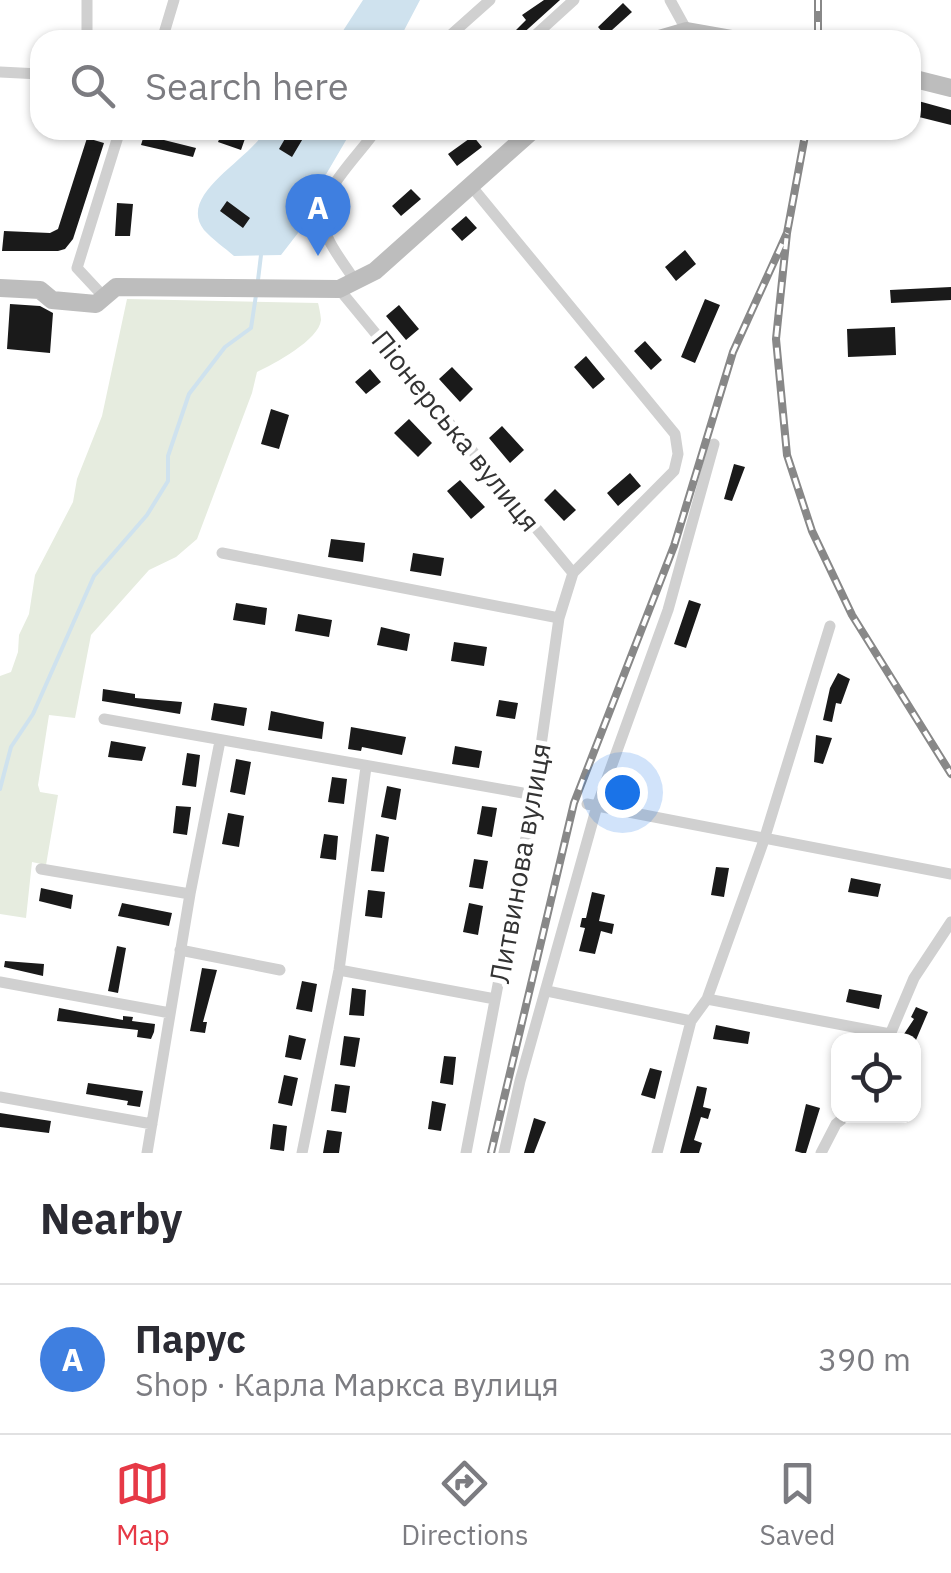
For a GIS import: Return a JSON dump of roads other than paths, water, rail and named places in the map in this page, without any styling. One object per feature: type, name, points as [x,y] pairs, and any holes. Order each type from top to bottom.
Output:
[{"type":"main road","points":[[921,80],[951,88]]},
{"type":"main road","points":[[0,288],[40,290],[52,300],[96,304],[110,292],[347,285],[374,271],[522,140]]},
{"type":"street","points":[[86,0],[88,30]]},
{"type":"street","points":[[165,30],[174,0]]},
{"type":"street","points":[[456,30],[490,0]]},
{"type":"street","points":[[541,30],[574,0]]},
{"type":"street","points":[[670,0],[687,30]]},
{"type":"street","points":[[0,72],[30,74]]},
{"type":"street","points":[[110,292],[77,268],[117,140]]},
{"type":"street","name":"Піонерська вулиця","points":[[368,140],[326,196],[322,218],[347,285],[573,574]]},
{"type":"street","points":[[472,187],[675,434],[678,454],[674,472],[573,574]]},
{"type":"street","points":[[504,1153],[592,805],[668,610],[714,444]]},
{"type":"street","points":[[222,554],[559,618]]},
{"type":"street","name":"Литвинова вулиця","points":[[466,1153],[534,794],[559,618],[573,574]]},
{"type":"street","points":[[657,1153],[691,1022],[707,999],[764,840],[830,626]]},
{"type":"street","points":[[104,719],[534,794]]},
{"type":"street","points":[[147,1153],[180,950],[220,742]]},
{"type":"street","points":[[302,1153],[338,970],[366,767]]},
{"type":"street","points":[[592,805],[951,874]]},
{"type":"street","points":[[41,869],[190,894]]},
{"type":"street","points":[[890,1033],[914,978],[951,922]]},
{"type":"street","points":[[180,950],[280,970]]},
{"type":"street","points":[[338,970],[495,999]]},
{"type":"street","points":[[0,982],[170,1013]]},
{"type":"street","points":[[547,991],[691,1022]]},
{"type":"street","points":[[707,999],[869,1033]]},
{"type":"street","points":[[0,1097],[152,1124]]},
{"type":"street","points":[[822,1153],[837,1123]]},
{"type":"water","points":[[363,0],[420,0],[404,30],[344,30]]},
{"type":"water","points":[[346,140],[304,212],[298,233],[281,255],[234,256],[204,230],[198,217],[200,203],[219,177],[257,141]]},
{"type":"waterway","points":[[258,280],[261,255]]},
{"type":"waterway","points":[[0,789],[11,747],[33,714],[94,576],[147,515],[168,481],[168,456],[189,394],[225,347],[251,328],[256,295]]},
{"type":"railway","points":[[818,0],[818,30]]},
{"type":"railway","points":[[804,140],[787,233],[776,339],[787,455],[812,531],[852,615],[951,774]]},
{"type":"railway","points":[[491,1153],[574,803],[674,546],[733,352],[787,233]]},
{"type":"place","name":"Парус","points":[[318,256]]}]
